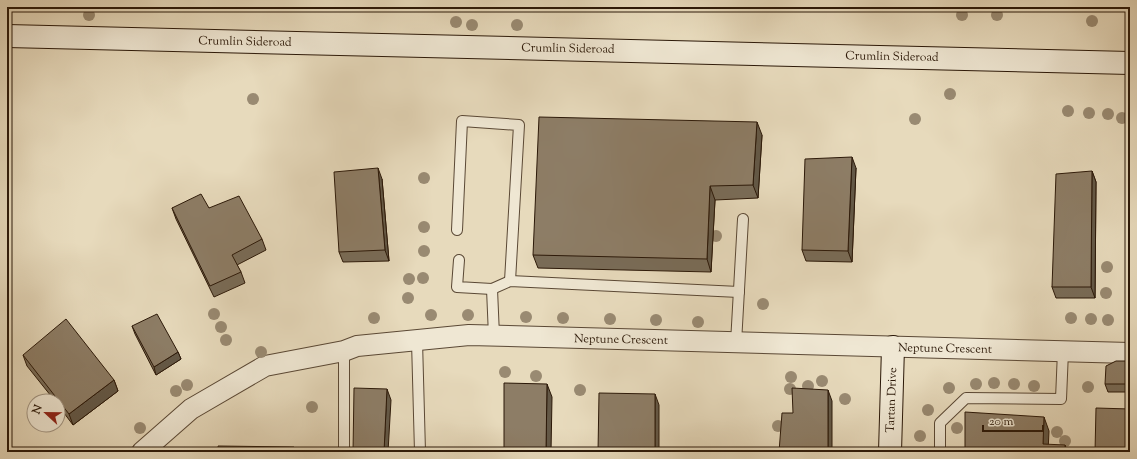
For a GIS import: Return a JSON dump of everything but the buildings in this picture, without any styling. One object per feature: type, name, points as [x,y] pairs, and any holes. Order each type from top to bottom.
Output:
[{"type":"street","name":"Crumlin Sideroad","points":[[7,36],[1130,63]]},
{"type":"street","name":"Neptune Crescent","points":[[142,452],[191,409],[265,366],[344,351],[357,346],[469,335],[1130,353]]},
{"type":"street","name":"Tartan Drive","points":[[890,452],[893,347]]},
{"type":"lane","points":[[457,230],[462,121],[519,125],[510,281]]},
{"type":"lane","points":[[736,343],[743,219]]},
{"type":"lane","points":[[459,260],[457,287],[492,289],[510,281],[739,292]]},
{"type":"lane","points":[[492,289],[494,336]]},
{"type":"lane","points":[[417,341],[420,452]]},
{"type":"lane","points":[[344,351],[344,452]]},
{"type":"lane","points":[[940,452],[940,424],[966,398],[1061,399],[1063,351]]}]
